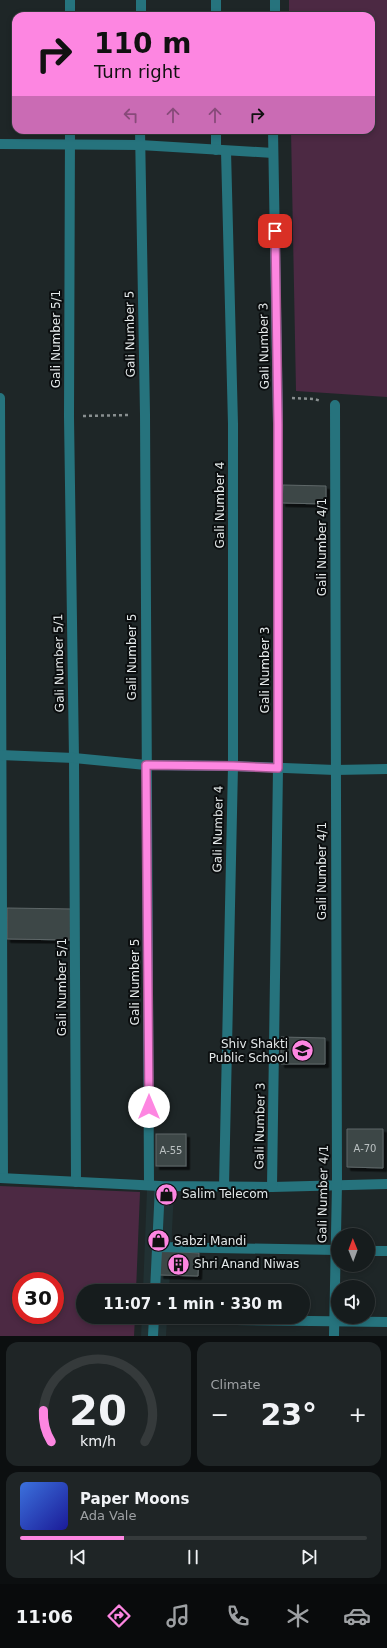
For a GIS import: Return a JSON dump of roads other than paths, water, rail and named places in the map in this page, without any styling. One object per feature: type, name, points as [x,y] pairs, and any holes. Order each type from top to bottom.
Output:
[{"type":"street","points":[[70,0],[70,12]]},
{"type":"street","points":[[141,0],[141,12]]},
{"type":"street","points":[[216,0],[216,12]]},
{"type":"street","points":[[275,0],[275,12]]},
{"type":"street","name":"Gali Number 5/1","points":[[70,134],[69,417],[74,758],[76,1182]]},
{"type":"street","name":"Gali Number 5","points":[[140,134],[145,414],[146,765],[154,1185],[157,1247],[155,1284]]},
{"type":"street","name":"Gali Number 4","points":[[217,134],[221,150],[233,424],[233,766],[224,1187]]},
{"type":"street","name":"Gali Number 3","points":[[272,1187],[278,768],[278,401],[274,134]]},
{"type":"street","points":[[0,144],[140,144],[273,153]]},
{"type":"street","points":[[0,398],[1,1178],[224,1187],[387,1184]]},
{"type":"street","name":"Gali Number 4/1","points":[[335,405],[337,1228]]},
{"type":"street","points":[[1,755],[74,758],[146,765],[233,766],[335,770],[387,769]]},
{"type":"street","points":[[157,1247],[331,1250]]},
{"type":"street","points":[[375,1251],[387,1251]]},
{"type":"street","points":[[310,1321],[331,1322]]},
{"type":"street","points":[[375,1322],[387,1322]]},
{"type":"street","points":[[153,1336],[154,1324]]},
{"type":"street","name":"Gali Number 4/1","points":[[334,1324],[334,1336]]},
{"type":"place","name":"Shiv Shakti Public School","points":[[303,1051]]},
{"type":"place","name":"Salim Telecom","points":[[167,1194]]},
{"type":"place","name":"Sabzi Mandi","points":[[158,1241]]},
{"type":"place","name":"Shri Anand Niwas","points":[[179,1264]]}]
